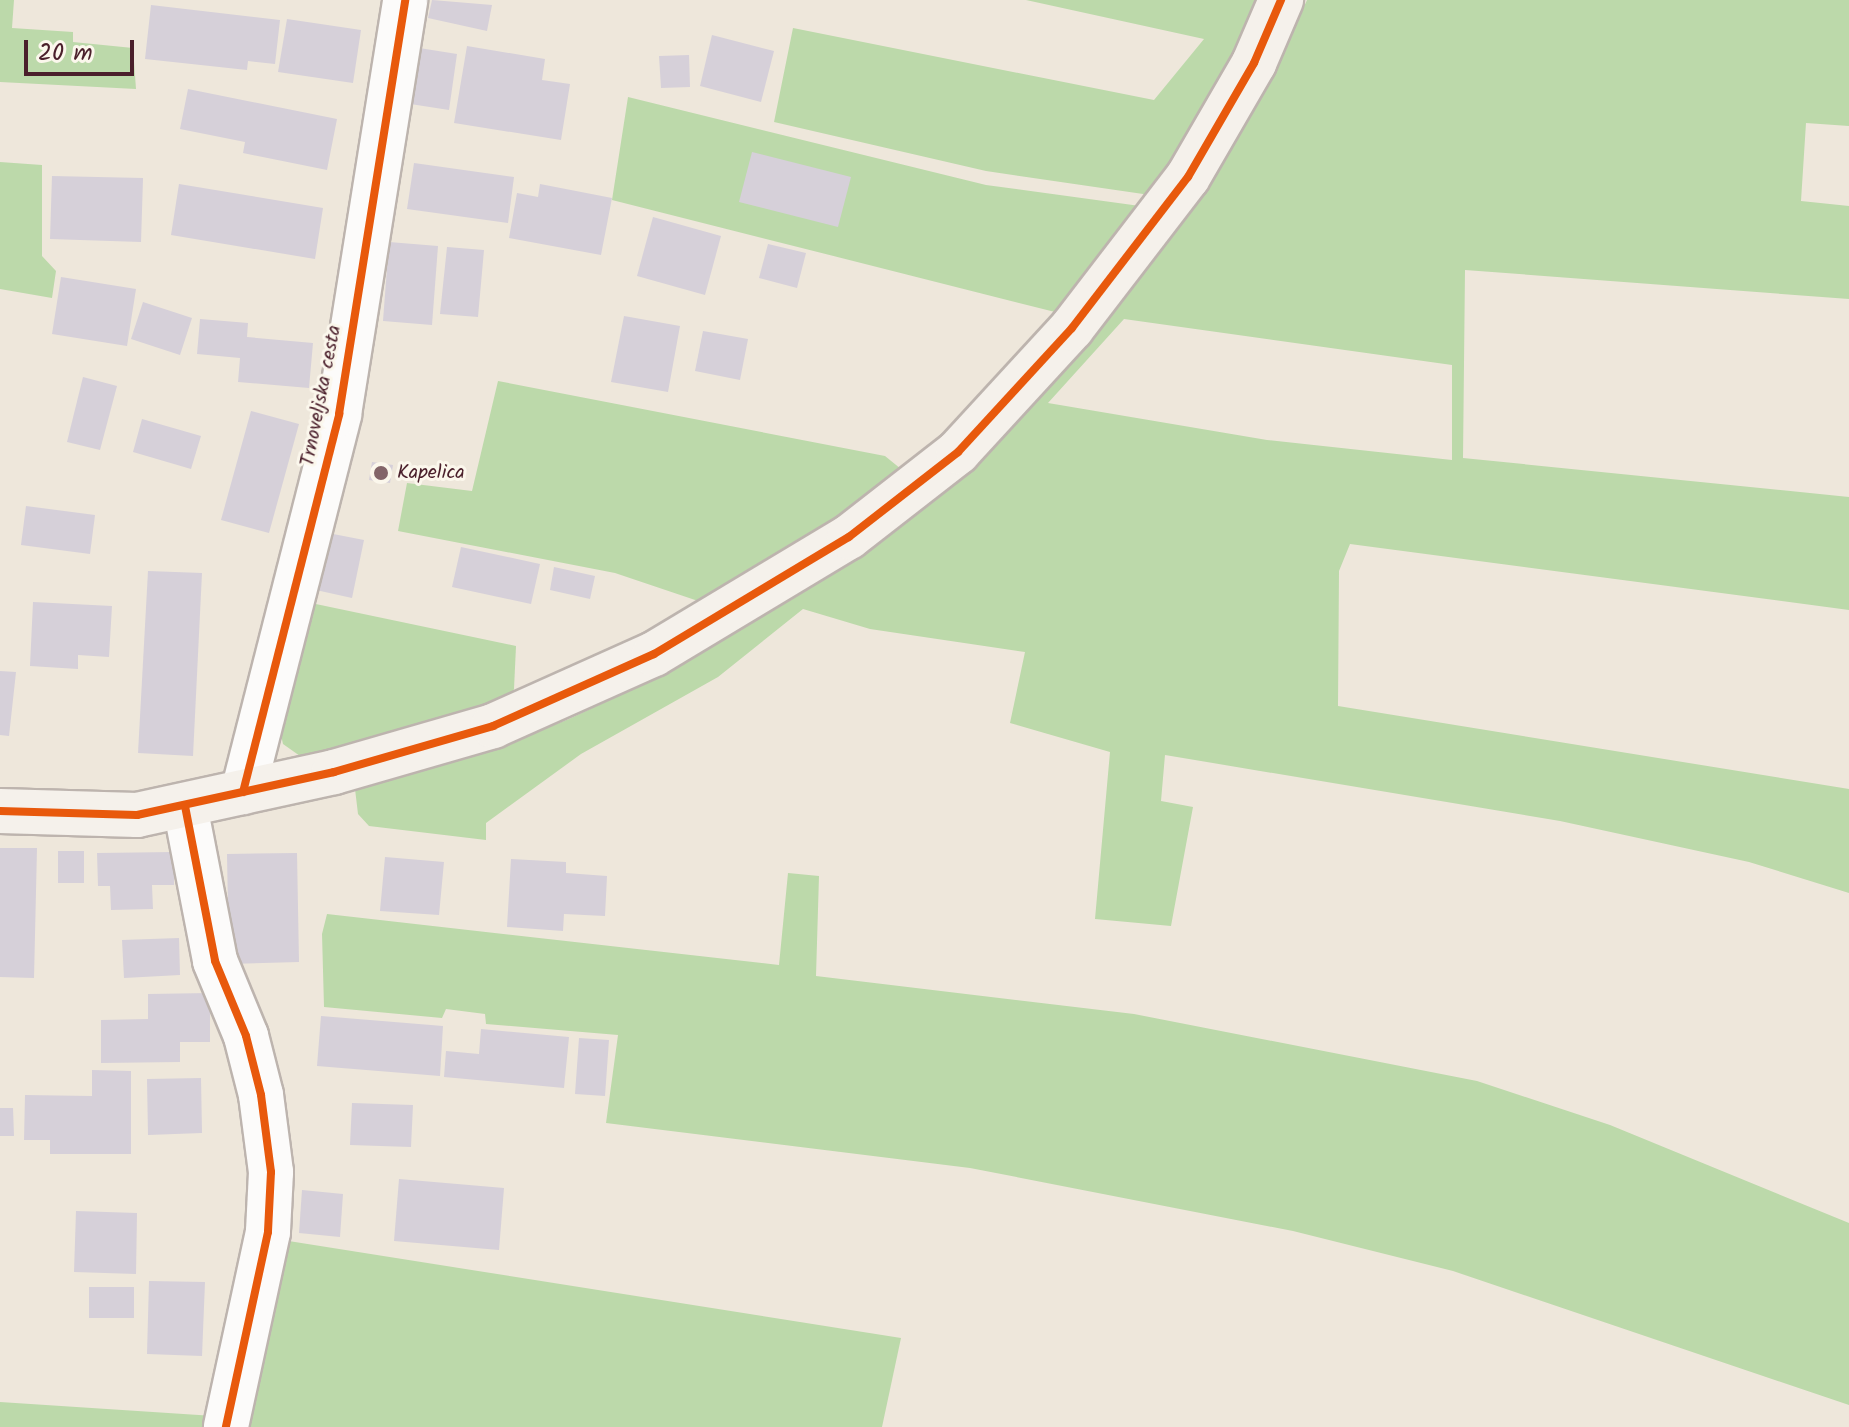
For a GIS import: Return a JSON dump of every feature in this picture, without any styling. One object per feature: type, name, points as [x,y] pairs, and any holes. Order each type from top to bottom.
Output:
[{"type":"street","name":"Trnoveljska cesta","points":[[243,792],[339,414],[405,0]]},
{"type":"street","points":[[0,811],[137,815],[334,772],[493,726],[654,654],[849,537],[958,452],[1072,328],[1188,177],[1254,63],[1281,0]]},
{"type":"street","points":[[185,806],[215,961],[246,1036],[261,1095],[271,1172],[268,1232],[226,1427]]},
{"type":"green space","points":[[0,0],[14,0],[12,28],[73,32],[73,42],[133,48],[136,89],[0,82]]},
{"type":"green space","points":[[1026,0],[1266,0],[1218,93],[1150,195],[986,171],[774,122],[793,28],[1154,100],[1204,39]]},
{"type":"green space","points":[[1307,0],[1849,0],[1849,126],[1806,123],[1801,201],[1849,206],[1849,299],[1465,270],[1463,458],[1849,497],[1849,610],[1350,544],[1339,571],[1338,706],[1849,789],[1849,893],[1749,862],[1560,821],[1165,755],[1161,801],[1193,807],[1171,926],[1095,919],[1110,752],[1010,723],[1025,652],[870,629],[803,609],[718,677],[581,754],[486,823],[486,840],[369,826],[358,814],[355,789],[496,748],[569,719],[660,676],[778,603],[1217,166],[1280,59]],"holes":[[[1124,319],[1452,365],[1452,460],[1267,440],[1048,403]]]},
{"type":"green space","points":[[628,97],[986,185],[1140,206],[1059,313],[612,200]]},
{"type":"green space","points":[[0,162],[42,165],[42,256],[56,271],[52,298],[0,289]]},
{"type":"green space","points":[[498,381],[885,456],[901,469],[808,542],[710,605],[615,573],[398,531],[407,483],[472,491]]},
{"type":"green space","points":[[311,603],[516,646],[514,689],[510,698],[315,756],[300,756],[283,744],[279,726]]},
{"type":"green space","points":[[788,873],[819,876],[816,976],[1134,1014],[1477,1081],[1610,1125],[1849,1223],[1849,1405],[1453,1271],[1293,1231],[970,1168],[606,1123],[618,1035],[486,1024],[485,1014],[446,1009],[442,1018],[324,1007],[322,934],[327,914],[779,965]]},
{"type":"green space","points":[[276,1239],[901,1338],[882,1427],[241,1427]]},
{"type":"green space","points":[[0,1402],[214,1416],[213,1427],[0,1427]]},
{"type":"building","points":[[432,0],[492,5],[487,31],[428,18]]},
{"type":"building","points":[[151,5],[280,20],[275,64],[248,61],[247,70],[145,59]]},
{"type":"building","points":[[287,19],[361,30],[353,83],[278,72]]},
{"type":"building","points":[[712,35],[774,51],[761,102],[700,86]]},
{"type":"building","points":[[467,46],[545,59],[542,80],[570,84],[561,140],[454,123]]},
{"type":"building","points":[[413,47],[457,54],[449,110],[404,103]]},
{"type":"building","points":[[689,55],[690,87],[661,88],[659,56]]},
{"type":"building","points":[[188,89],[337,119],[327,170],[243,153],[245,142],[180,129]]},
{"type":"building","points":[[752,152],[851,177],[838,227],[739,202]]},
{"type":"building","points":[[414,163],[514,177],[508,223],[407,209]]},
{"type":"building","points":[[52,176],[143,178],[141,242],[50,239]]},
{"type":"building","points":[[179,184],[323,208],[315,259],[171,235]]},
{"type":"building","points":[[540,184],[612,198],[601,255],[509,238],[517,193],[538,197]]},
{"type":"building","points":[[653,217],[721,236],[705,295],[637,276]]},
{"type":"building","points":[[389,242],[438,246],[432,325],[383,321]]},
{"type":"building","points":[[768,244],[806,253],[797,288],[759,278]]},
{"type":"building","points":[[447,247],[484,250],[478,317],[440,314]]},
{"type":"building","points":[[61,277],[136,289],[127,346],[52,334]]},
{"type":"building","points":[[143,302],[192,318],[180,355],[131,339]]},
{"type":"building","points":[[624,316],[680,326],[668,392],[611,382]]},
{"type":"building","points":[[200,319],[248,323],[247,337],[313,343],[309,388],[238,382],[240,358],[197,354]]},
{"type":"building","points":[[703,331],[748,339],[740,380],[695,371]]},
{"type":"building","points":[[83,377],[117,386],[100,450],[67,442]]},
{"type":"building","points":[[251,411],[299,424],[269,533],[221,520]]},
{"type":"building","points":[[142,419],[201,436],[191,469],[133,452]]},
{"type":"building","points":[[372,462],[393,465],[390,483],[369,480]]},
{"type":"building","points":[[26,506],[95,515],[90,554],[21,545]]},
{"type":"building","points":[[328,533],[364,540],[352,598],[316,590]]},
{"type":"building","points":[[461,547],[540,564],[531,604],[452,587]]},
{"type":"building","points":[[554,567],[595,576],[590,599],[550,590]]},
{"type":"building","points":[[148,571],[202,573],[193,756],[138,753]]},
{"type":"building","points":[[33,602],[112,606],[109,657],[78,655],[78,669],[30,666]]},
{"type":"building","points":[[0,671],[16,672],[9,736],[0,735]]},
{"type":"building","points":[[0,848],[37,848],[34,978],[0,977]]},
{"type":"building","points":[[58,851],[84,851],[84,883],[58,883]]},
{"type":"building","points":[[174,852],[174,885],[152,885],[153,909],[111,910],[110,886],[98,886],[97,853]]},
{"type":"building","points":[[297,853],[299,962],[229,964],[227,854]]},
{"type":"building","points":[[385,857],[444,862],[439,915],[380,911]]},
{"type":"building","points":[[511,859],[566,862],[566,873],[607,876],[605,916],[564,914],[563,931],[507,927]]},
{"type":"building","points":[[179,938],[180,975],[124,978],[122,940]]},
{"type":"building","points":[[210,993],[210,1042],[180,1042],[180,1062],[101,1063],[101,1020],[148,1019],[148,994]]},
{"type":"building","points":[[321,1016],[443,1026],[440,1076],[317,1066]]},
{"type":"building","points":[[481,1029],[569,1037],[564,1088],[444,1077],[446,1051],[479,1054]]},
{"type":"building","points":[[579,1038],[609,1040],[605,1096],[575,1094]]},
{"type":"building","points":[[92,1070],[131,1071],[131,1154],[50,1154],[50,1140],[24,1140],[25,1095],[92,1096]]},
{"type":"building","points":[[201,1078],[202,1133],[148,1135],[147,1079]]},
{"type":"building","points":[[352,1103],[413,1105],[411,1147],[350,1145]]},
{"type":"building","points":[[0,1108],[13,1108],[14,1136],[0,1136]]},
{"type":"building","points":[[399,1179],[504,1188],[499,1250],[394,1241]]},
{"type":"building","points":[[302,1190],[343,1194],[340,1237],[299,1233]]},
{"type":"building","points":[[76,1211],[137,1213],[136,1274],[74,1272]]},
{"type":"building","points":[[149,1281],[205,1282],[202,1356],[147,1354]]},
{"type":"building","points":[[89,1287],[134,1287],[134,1318],[89,1318]]},
{"type":"cycle path","points":[[243,792],[339,414],[405,0]]},
{"type":"cycle path","points":[[0,811],[137,815],[334,772],[493,726],[654,654],[849,537],[958,452],[1072,328],[1188,177],[1254,63],[1281,0]]},
{"type":"cycle path","points":[[185,806],[215,961],[246,1036],[261,1095],[271,1172],[268,1232],[226,1427]]},
{"type":"place","name":"Kapelica","points":[[381,473]]}]
